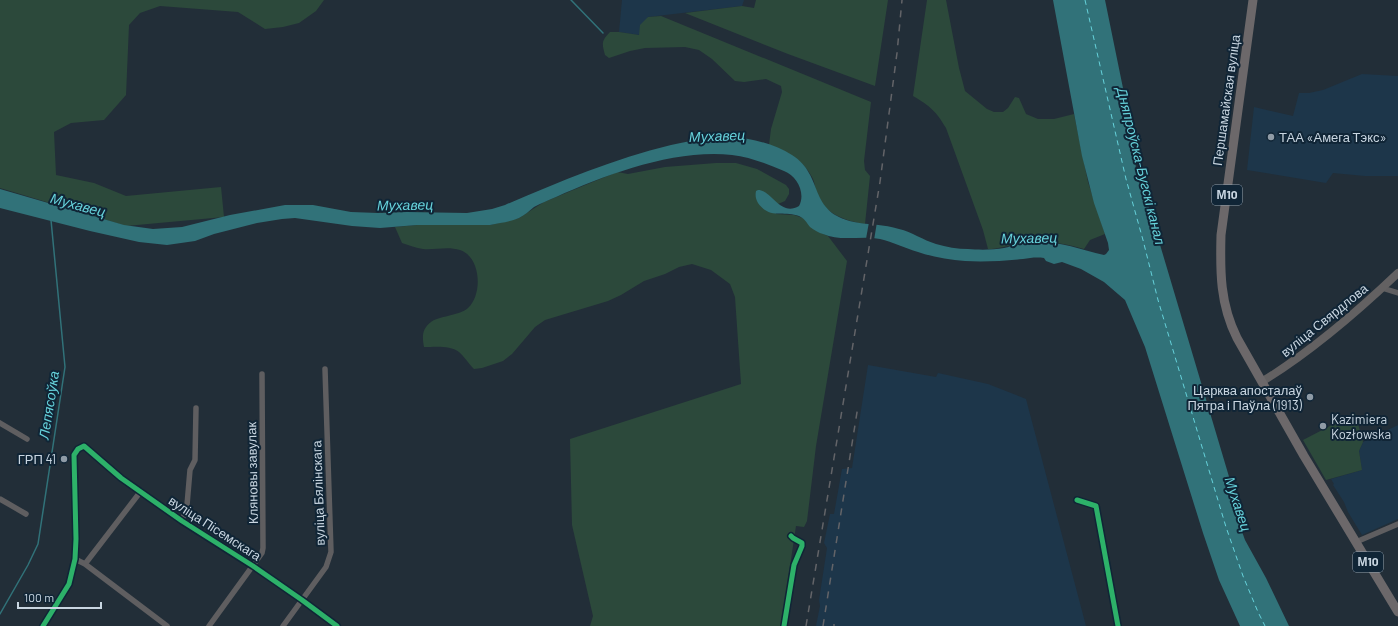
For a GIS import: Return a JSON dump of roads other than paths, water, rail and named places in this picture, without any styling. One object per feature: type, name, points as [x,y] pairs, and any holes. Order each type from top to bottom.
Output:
[{"type":"main road","name":"Першамайская вуліца","points":[[1253,0],[1221,235],[1221,273],[1223,296],[1228,317],[1237,338],[1263,381],[1304,456],[1398,612]]},
{"type":"main road","name":"вуліца Свярдлова","points":[[1263,381],[1291,364],[1317,344],[1368,302],[1398,273]]},
{"type":"street","points":[[1382,288],[1398,293]]},
{"type":"street","name":"вуліца Бялінскага","points":[[283,626],[326,567],[331,552],[325,369]]},
{"type":"street","name":"Кляновы завулак","points":[[209,626],[262,553],[262,374]]},
{"type":"street","points":[[182,521],[187,505],[190,470],[195,460],[196,408]]},
{"type":"street","points":[[0,424],[27,439]]},
{"type":"street","name":"вуліца Пісемскага","points":[[75,559],[76,538],[74,455],[78,449],[84,446],[121,478],[182,521],[253,566],[337,626]]},
{"type":"street","points":[[85,564],[141,491]]},
{"type":"street","points":[[0,499],[26,514]]},
{"type":"street","points":[[1077,500],[1096,506],[1118,626]]},
{"type":"street","points":[[1356,542],[1398,524]]},
{"type":"street","points":[[784,626],[794,565],[802,546],[802,543],[791,536]]},
{"type":"street","points":[[43,626],[69,584],[75,559],[85,564],[167,626]]},
{"type":"waterway","points":[[571,0],[603,33]]},
{"type":"waterway","name":"Лепясоўка","points":[[0,614],[28,565],[38,544],[65,367],[51,220]]},
{"type":"railway","points":[[806,626],[880,182],[897,53],[902,0]]},
{"type":"railway","points":[[823,626],[858,406]]},
{"type":"place","name":"ТАА «Амега Тэкс»","points":[[1271,137]]},
{"type":"place","name":"Царква апосталаў Пятра і Паўла (1913)","points":[[1310,397]]},
{"type":"place","name":"Kazimiera Kozłowska","points":[[1323,426]]},
{"type":"place","name":"ГРП 41","points":[[64,459]]},
{"type":"water label","name":"Мухавец","points":[[717,136]]},
{"type":"water label","name":"Дняпроўска-Бугскі канал","points":[[1141,166]]},
{"type":"water label","name":"Мухавец","points":[[78,205]]},
{"type":"water label","name":"Мухавец","points":[[405,205]]},
{"type":"water label","name":"Мухавец","points":[[1029,238]]},
{"type":"water label","name":"Мухавец","points":[[1238,504]]}]
